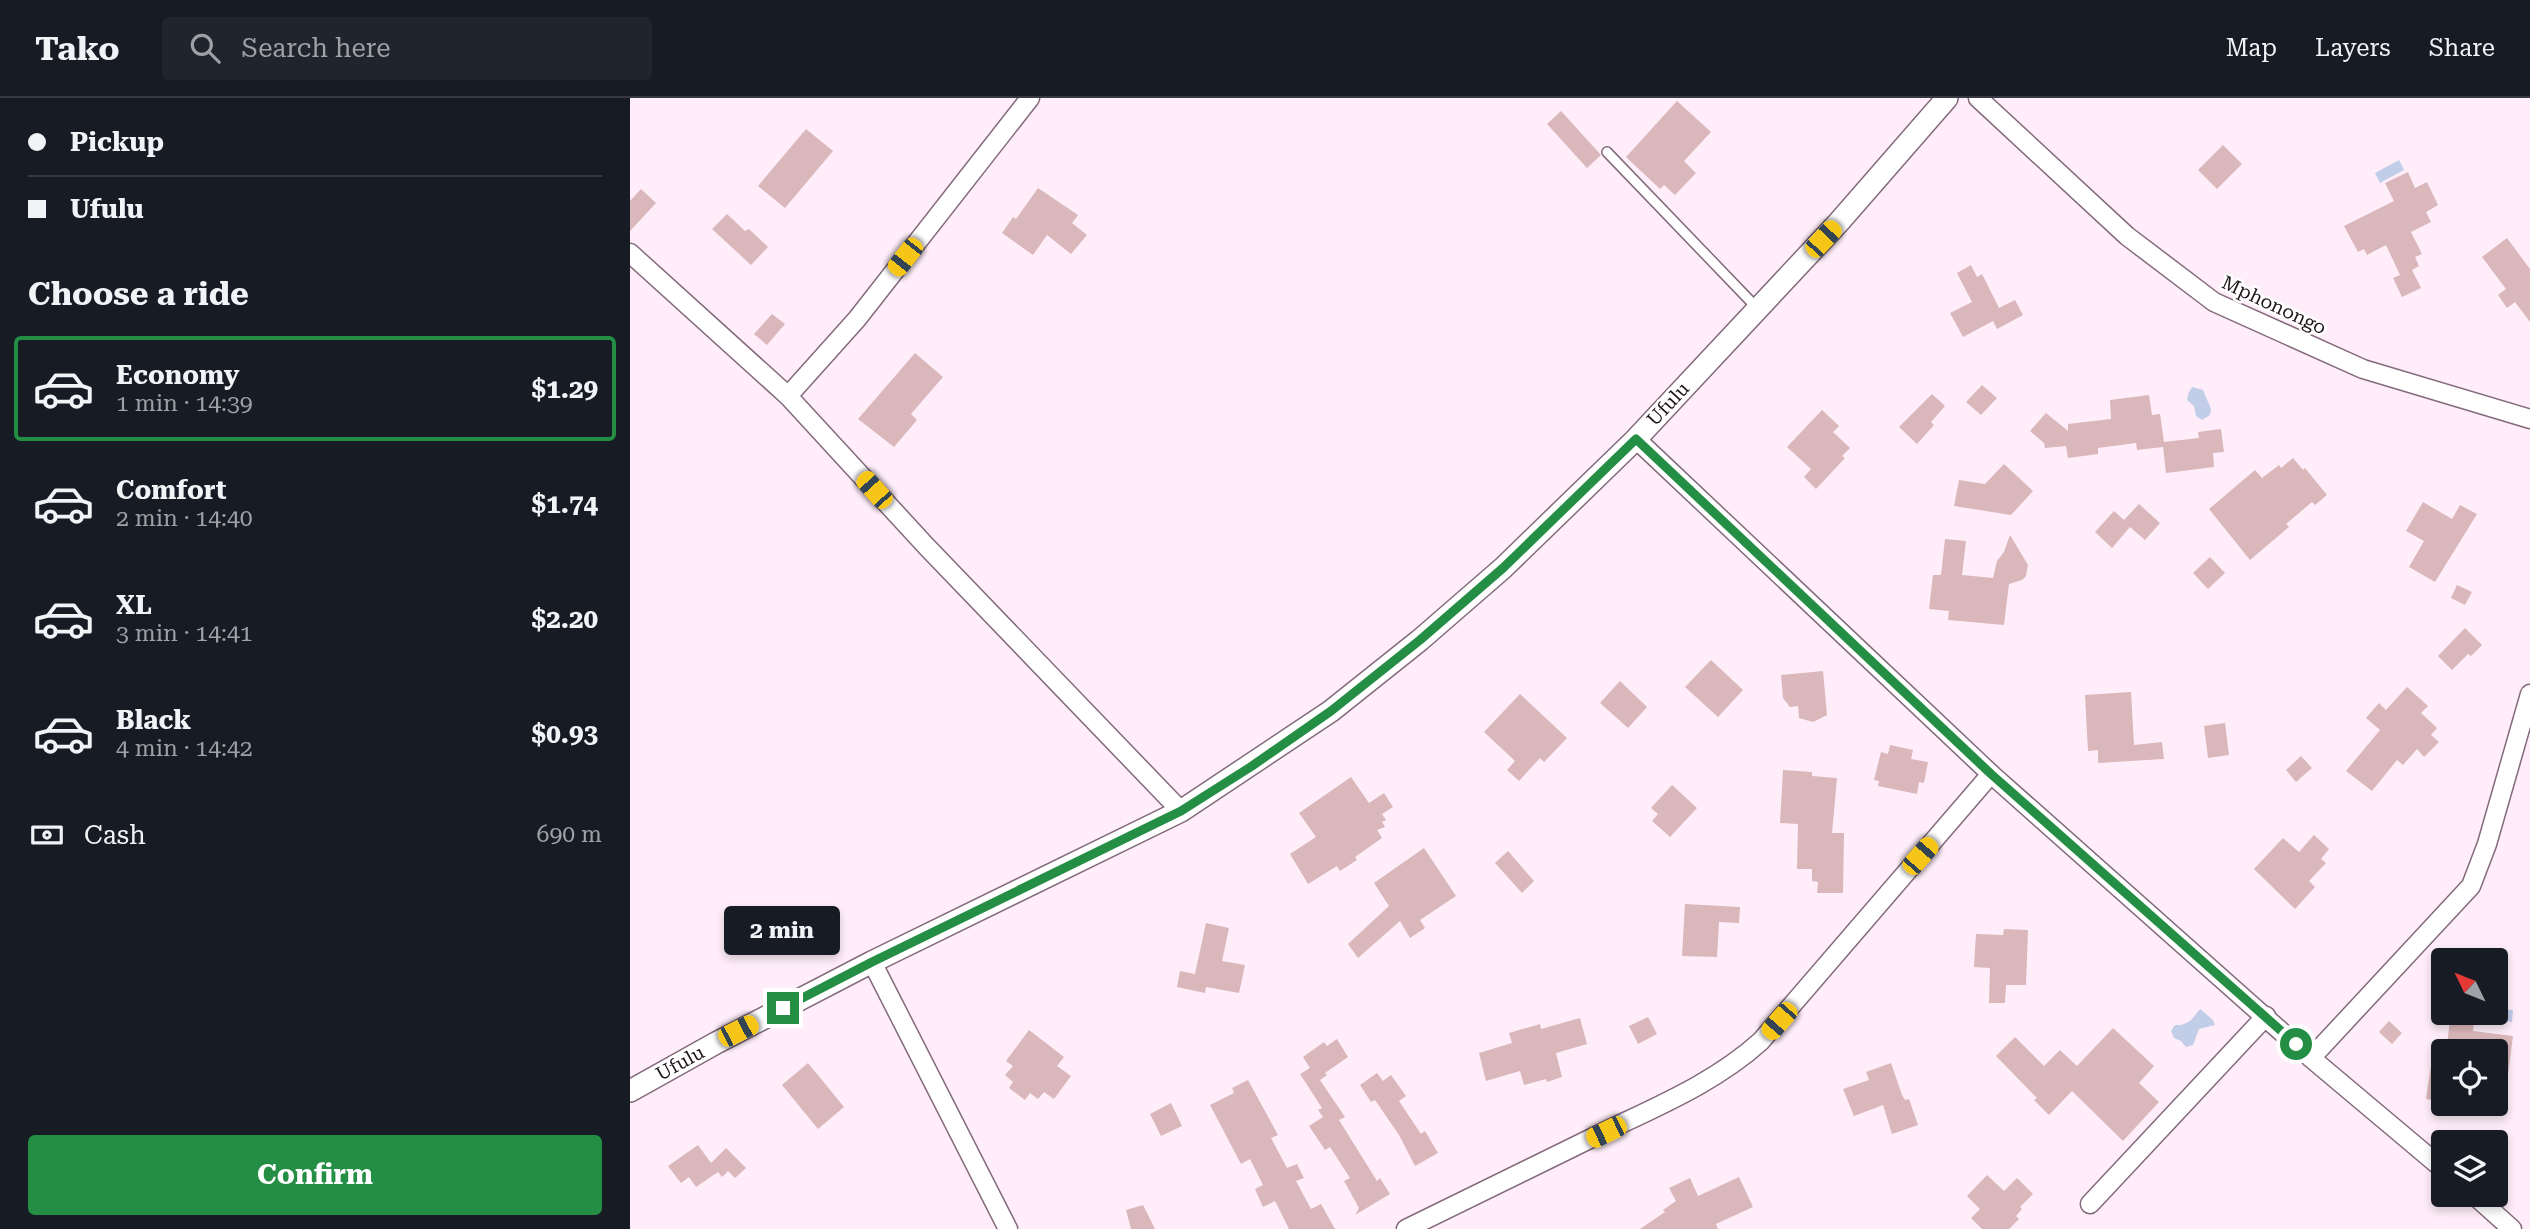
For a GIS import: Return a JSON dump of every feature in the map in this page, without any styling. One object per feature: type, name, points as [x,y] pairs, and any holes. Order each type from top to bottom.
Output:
[{"type":"street","points":[[788,396],[856,320],[1030,98]]},
{"type":"street","name":"Ufulu","points":[[630,1091],[872,962],[1181,811],[1331,711],[1420,640],[1503,568],[1636,439],[1839,222],[1947,98]]},
{"type":"street","name":"Mphonongo","points":[[1978,98],[2127,236],[2214,302],[2363,369],[2530,419]]},
{"type":"street","points":[[630,253],[788,396],[926,546],[1181,811]]},
{"type":"street","points":[[1636,439],[1991,774],[2311,1058],[2431,1159]]},
{"type":"street","points":[[2311,1058],[2471,886],[2487,844],[2530,694]]},
{"type":"street","points":[[1406,1229],[1642,1114],[1716,1076],[1740,1060],[1761,1041],[1991,774]]},
{"type":"street","points":[[872,962],[1008,1229]]},
{"type":"street","points":[[2090,1205],[2266,1016]]},
{"type":"street","points":[[2487,1207],[2512,1229]]},
{"type":"lane","points":[[1606,152],[1758,309]]},
{"type":"water","points":[[2399,160],[2404,170],[2380,183],[2375,173]]},
{"type":"water","points":[[2192,387],[2203,390],[2211,409],[2210,415],[2202,420],[2196,416],[2194,406],[2187,400]]},
{"type":"water","points":[[2200,1009],[2215,1025],[2199,1029],[2193,1045],[2186,1047],[2174,1038],[2171,1031],[2175,1025],[2190,1021]]},
{"type":"water","points":[[2508,1009],[2513,1010],[2512,1022],[2508,1021]]},
{"type":"building","points":[[1677,101],[1711,132],[1684,161],[1696,173],[1675,195],[1664,185],[1660,189],[1626,157]]},
{"type":"building","points":[[1561,111],[1601,155],[1587,168],[1547,124]]},
{"type":"building","points":[[806,129],[833,151],[785,208],[758,186]]},
{"type":"building","points":[[2223,145],[2242,164],[2217,189],[2198,170]]},
{"type":"building","points":[[2408,172],[2415,188],[2427,182],[2438,205],[2426,212],[2431,222],[2411,232],[2422,254],[2415,257],[2419,266],[2412,270],[2421,288],[2402,297],[2393,278],[2400,275],[2386,245],[2367,255],[2364,249],[2358,252],[2344,226],[2394,201],[2385,183]]},
{"type":"building","points":[[1038,188],[1078,215],[1072,223],[1087,235],[1071,254],[1047,235],[1033,255],[1002,233],[1013,217],[1016,219]]},
{"type":"building","points":[[641,189],[656,203],[630,231],[630,201]]},
{"type":"building","points":[[727,214],[745,231],[749,229],[768,247],[751,265],[712,229]]},
{"type":"building","points":[[2507,238],[2530,269],[2530,322],[2515,302],[2507,308],[2498,295],[2506,289],[2482,257]]},
{"type":"building","points":[[1971,265],[1977,277],[1982,274],[1999,308],[2015,300],[2023,315],[1997,329],[1993,321],[1963,337],[1950,313],[1972,302],[1957,273]]},
{"type":"building","points":[[772,314],[785,324],[767,345],[754,334]]},
{"type":"building","points":[[915,353],[943,377],[911,414],[917,420],[894,447],[858,419]]},
{"type":"building","points":[[1982,385],[1997,398],[1981,415],[1966,402]]},
{"type":"building","points":[[1932,394],[1945,406],[1931,422],[1934,425],[1917,444],[1899,427]]},
{"type":"building","points":[[2149,395],[2152,415],[2160,414],[2164,442],[2199,438],[2198,432],[2221,429],[2224,452],[2213,453],[2214,467],[2166,473],[2163,447],[2137,450],[2136,443],[2098,448],[2098,454],[2068,458],[2066,446],[2045,448],[2044,443],[2030,431],[2046,413],[2068,431],[2068,424],[2111,419],[2110,400]]},
{"type":"building","points":[[1822,410],[1839,426],[1833,432],[1850,448],[1842,456],[1845,458],[1816,489],[1804,477],[1811,469],[1787,447]]},
{"type":"building","points":[[2293,458],[2327,495],[2315,505],[2312,502],[2286,524],[2289,527],[2250,560],[2209,509],[2255,470],[2262,478]]},
{"type":"building","points":[[2004,464],[2033,491],[2011,515],[1954,506],[1959,480],[1985,484]]},
{"type":"building","points":[[2423,502],[2452,519],[2460,505],[2477,514],[2435,582],[2409,567],[2424,541],[2406,531]]},
{"type":"building","points":[[2139,504],[2160,523],[2145,540],[2130,527],[2112,548],[2095,532],[2114,511],[2124,520]]},
{"type":"building","points":[[2010,535],[2028,565],[2026,576],[2022,580],[2009,584],[2004,625],[1948,620],[1949,611],[1929,609],[1933,575],[1941,575],[1945,539],[1966,541],[1962,575],[1993,578],[1997,561],[2004,552]]},
{"type":"building","points":[[2210,557],[2225,573],[2208,589],[2193,573]]},
{"type":"building","points":[[2457,585],[2472,592],[2465,605],[2451,598]]},
{"type":"building","points":[[2465,628],[2482,645],[2452,670],[2438,656]]},
{"type":"building","points":[[1711,660],[1743,690],[1718,717],[1685,687]]},
{"type":"building","points":[[1823,671],[1827,715],[1813,722],[1799,718],[1798,706],[1790,707],[1783,698],[1781,675]]},
{"type":"building","points":[[1620,681],[1647,707],[1628,728],[1600,703]]},
{"type":"building","points":[[2407,687],[2428,706],[2421,713],[2437,728],[2431,735],[2439,742],[2424,757],[2417,749],[2403,765],[2397,760],[2372,791],[2346,771],[2380,730],[2366,718],[2379,703],[2386,710]]},
{"type":"building","points":[[2131,692],[2134,745],[2162,742],[2164,759],[2098,763],[2098,750],[2088,751],[2085,695]]},
{"type":"building","points":[[1520,694],[1567,738],[1544,762],[1540,758],[1519,781],[1507,770],[1515,761],[1484,732]]},
{"type":"building","points":[[2225,723],[2229,755],[2208,758],[2204,726]]},
{"type":"building","points":[[1890,745],[1913,750],[1911,759],[1928,762],[1924,783],[1919,782],[1917,794],[1878,786],[1879,781],[1874,780],[1881,752],[1888,754]]},
{"type":"building","points":[[2301,756],[2312,768],[2296,782],[2286,770]]},
{"type":"building","points":[[1783,770],[1812,772],[1812,776],[1837,778],[1832,833],[1844,833],[1843,893],[1817,893],[1818,882],[1812,881],[1812,869],[1797,869],[1798,824],[1780,823]]},
{"type":"building","points":[[1351,777],[1369,803],[1384,793],[1393,807],[1382,814],[1386,820],[1382,822],[1385,827],[1377,830],[1382,838],[1340,871],[1337,866],[1308,884],[1290,854],[1316,837],[1299,813]]},
{"type":"building","points":[[1672,785],[1697,808],[1670,837],[1652,821],[1658,814],[1651,808]]},
{"type":"building","points":[[2314,835],[2329,849],[2321,859],[2326,863],[2309,881],[2315,887],[2295,909],[2254,869],[2283,838],[2299,852]]},
{"type":"building","points":[[1424,848],[1456,896],[1420,920],[1425,928],[1410,938],[1400,921],[1358,958],[1348,944],[1389,906],[1374,883]]},
{"type":"building","points":[[1508,851],[1534,881],[1522,893],[1495,863]]},
{"type":"building","points":[[1685,904],[1740,907],[1739,923],[1719,922],[1717,957],[1682,956]]},
{"type":"building","points":[[1206,923],[1229,928],[1222,961],[1245,965],[1239,993],[1206,987],[1205,993],[1177,987],[1180,971],[1195,974]]},
{"type":"building","points":[[2004,929],[2028,930],[2026,985],[2006,985],[2005,1003],[1989,1003],[1990,968],[1974,967],[1976,934],[2003,935]]},
{"type":"building","points":[[1648,1017],[1657,1034],[1638,1044],[1629,1026]]},
{"type":"building","points":[[1580,1018],[1587,1044],[1556,1053],[1562,1077],[1524,1085],[1520,1071],[1486,1081],[1479,1053],[1512,1043],[1509,1033],[1540,1024],[1541,1029]]},
{"type":"building","points":[[2389,1021],[2402,1033],[2392,1044],[2379,1032]]},
{"type":"building","points":[[2449,1026],[2474,1026],[2473,1031],[2513,1036],[2508,1074],[2508,1039],[2448,1039]]},
{"type":"building","points":[[2113,1028],[2154,1066],[2139,1083],[2159,1102],[2123,1141],[2072,1091],[2049,1115],[2034,1100],[2037,1098],[1996,1056],[2015,1037],[2044,1066],[2060,1050],[2077,1066]]},
{"type":"building","points":[[1029,1030],[1064,1057],[1057,1066],[1071,1076],[1054,1099],[1044,1092],[1038,1099],[1030,1093],[1025,1100],[1009,1088],[1013,1082],[1005,1075],[1013,1066],[1006,1061]]},
{"type":"building","points":[[1337,1039],[1348,1057],[1325,1073],[1327,1075],[1320,1080],[1345,1117],[1339,1120],[1377,1181],[1380,1178],[1390,1194],[1355,1215],[1359,1208],[1344,1181],[1350,1178],[1330,1147],[1325,1150],[1309,1126],[1323,1117],[1318,1110],[1322,1108],[1300,1074],[1310,1068],[1303,1057],[1324,1042],[1327,1046]]},
{"type":"building","points":[[808,1063],[844,1107],[818,1129],[782,1085]]},
{"type":"building","points":[[1891,1063],[1902,1095],[1905,1100],[1909,1099],[1918,1125],[1892,1134],[1883,1105],[1854,1116],[1843,1089],[1869,1080],[1866,1072]]},
{"type":"building","points":[[2431,1066],[2431,1100],[2426,1099]]},
{"type":"building","points":[[1377,1073],[1383,1081],[1391,1075],[1406,1096],[1399,1101],[1421,1134],[1425,1131],[1438,1153],[1415,1166],[1399,1135],[1375,1100],[1371,1102],[1360,1085]]},
{"type":"building","points":[[1248,1080],[1278,1135],[1271,1138],[1287,1168],[1297,1164],[1304,1178],[1296,1181],[1311,1209],[1321,1204],[1335,1229],[1289,1229],[1275,1201],[1263,1207],[1255,1189],[1263,1185],[1250,1159],[1241,1164],[1210,1105],[1234,1093],[1232,1088]]},
{"type":"building","points":[[1171,1103],[1182,1126],[1161,1136],[1150,1114]]},
{"type":"building","points":[[698,1145],[711,1163],[726,1148],[746,1168],[735,1178],[728,1171],[722,1177],[718,1172],[696,1187],[689,1177],[681,1183],[668,1166]]},
{"type":"building","points":[[1987,1175],[2004,1191],[2017,1178],[2033,1194],[2020,1207],[2022,1209],[2016,1216],[2019,1219],[2009,1229],[1982,1229],[1971,1218],[1980,1209],[1967,1196]]},
{"type":"building","points":[[1739,1177],[1753,1207],[1716,1224],[1718,1229],[1640,1229],[1676,1201],[1669,1188],[1690,1178],[1698,1196]]},
{"type":"building","points":[[1143,1205],[1155,1229],[1131,1229],[1126,1210]]},
{"type":"route","points":[[783,1008],[1181,811],[1252,766],[1331,711],[1420,640],[1503,568],[1636,439],[1991,774],[2296,1044]]}]
